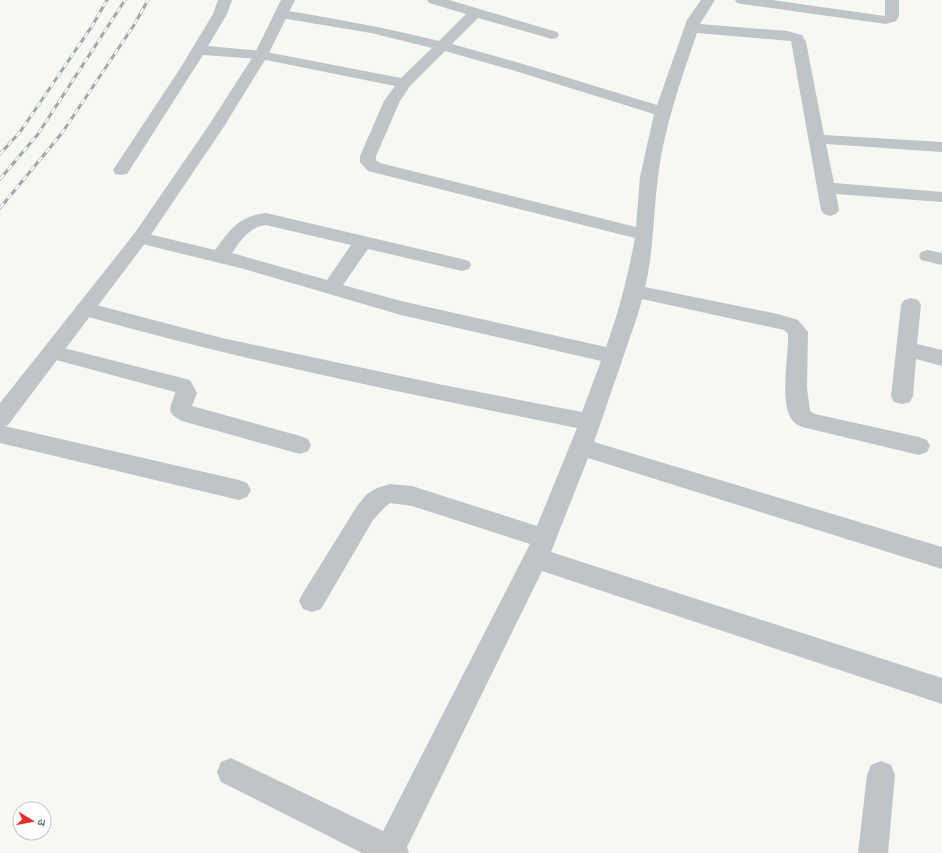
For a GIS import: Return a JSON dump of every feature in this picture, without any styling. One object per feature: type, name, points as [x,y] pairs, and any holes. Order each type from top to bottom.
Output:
[{"type":"street","points":[[121,170],[198,50],[220,14],[225,0]]},
{"type":"street","points":[[434,0],[552,35]]},
{"type":"street","points":[[231,772],[390,852],[540,548],[582,447],[628,314],[638,275],[644,235],[649,177],[662,112],[694,20],[708,0]]},
{"type":"street","points":[[742,0],[886,20],[892,16],[892,0]]},
{"type":"street","points":[[0,419],[140,238],[215,128],[261,55],[285,7],[343,24],[442,46],[490,59],[662,112]]},
{"type":"street","points":[[476,12],[404,83],[392,101],[368,156],[368,162],[374,167],[644,235]]},
{"type":"street","points":[[691,28],[787,35],[797,38],[799,42],[830,210]]},
{"type":"street","points":[[198,50],[261,55],[404,83]]},
{"type":"street","points":[[817,139],[942,147]]},
{"type":"street","points":[[826,188],[942,197]]},
{"type":"street","points":[[219,256],[249,222],[258,219],[266,219],[462,265]]},
{"type":"street","points":[[140,238],[219,256],[408,310],[613,356]]},
{"type":"street","points":[[331,288],[363,242]]},
{"type":"street","points":[[634,291],[778,321],[791,326],[798,332],[797,395],[798,410],[801,416],[810,421],[919,446]]},
{"type":"street","points":[[902,396],[911,305]]},
{"type":"street","points":[[85,309],[222,345],[443,393],[590,422]]},
{"type":"street","points":[[907,349],[942,358]]},
{"type":"street","points":[[52,352],[183,386],[186,393],[181,404],[182,412],[300,445]]},
{"type":"street","points":[[0,434],[240,490]]},
{"type":"street","points":[[582,447],[942,558]]},
{"type":"street","points":[[312,601],[365,513],[375,500],[385,493],[395,492],[412,496],[540,548],[942,691]]},
{"type":"street","points":[[873,853],[881,775]]},
{"type":"railway","points":[[0,154],[20,132],[92,26],[107,0]]},
{"type":"railway","points":[[0,179],[38,134],[125,0]]},
{"type":"railway","points":[[0,208],[62,133],[134,25],[148,0]]}]
